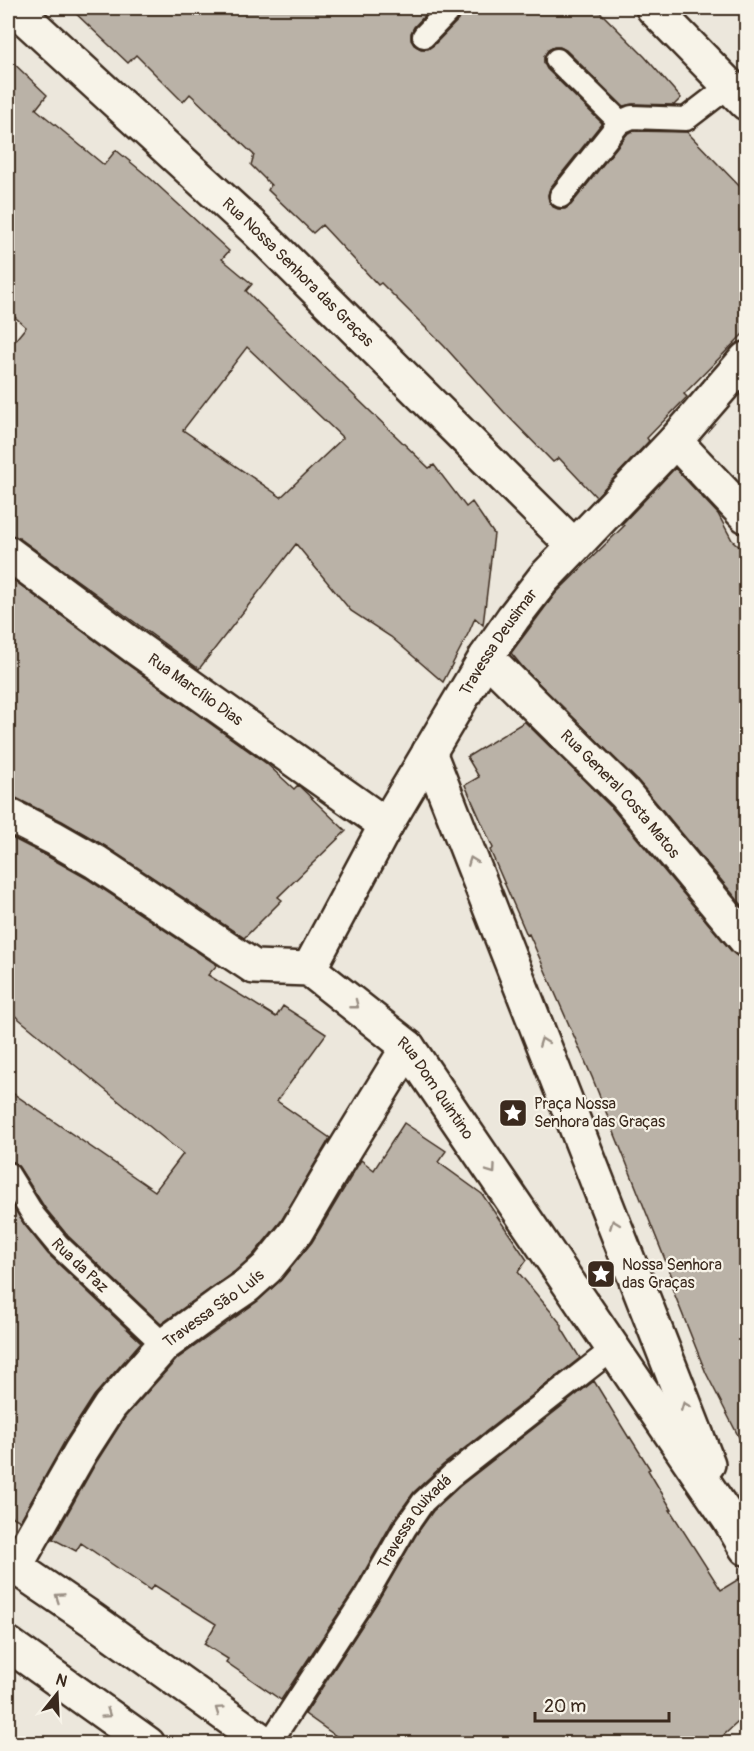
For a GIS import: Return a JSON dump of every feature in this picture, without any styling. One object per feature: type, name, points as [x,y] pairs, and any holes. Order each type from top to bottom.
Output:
[{"type":"street","name":"Rua Nossa Senhora das Graças","points":[[14,8],[255,229],[574,546]]},
{"type":"street","points":[[653,8],[738,94]]},
{"type":"street","name":"Travessa Deusimar","points":[[309,969],[386,825],[429,752],[486,657],[532,592],[675,441],[747,359]]},
{"type":"street","points":[[675,441],[747,516]]},
{"type":"street","name":"Rua Marcílio Dias","points":[[8,553],[135,647],[386,825]]},
{"type":"street","name":"Rua General Costa Matos","points":[[486,657],[625,794],[747,940]]},
{"type":"street","name":"Rua Dom Quintino","points":[[429,752],[729,1519]]},
{"type":"street","points":[[8,815],[96,862],[254,967],[309,969]]},
{"type":"street","name":"Rua Dom Quintino","points":[[309,969],[408,1047],[747,1548]]},
{"type":"street","name":"Travessa São Luís","points":[[11,1565],[110,1406],[164,1345],[247,1286],[267,1268],[296,1232],[408,1047]]},
{"type":"street","points":[[11,1565],[268,1743]]},
{"type":"street","points":[[8,1644],[148,1743]]},
{"type":"lane","points":[[424,36],[451,8]]},
{"type":"lane","points":[[557,60],[620,122]]},
{"type":"lane","points":[[561,196],[620,122],[632,117],[686,120],[738,94]]},
{"type":"lane","name":"Rua da Paz","points":[[8,1174],[34,1216],[58,1245],[164,1345]]},
{"type":"lane","name":"Travessa Quixadá","points":[[268,1743],[365,1597],[405,1528],[423,1502],[451,1476],[613,1349]]},
{"type":"building","points":[[70,8],[425,8],[429,11],[414,27],[411,40],[421,49],[428,49],[461,17],[464,8],[596,8],[645,57],[681,98],[674,105],[633,104],[623,106],[566,50],[554,47],[548,50],[544,57],[547,69],[602,123],[550,188],[549,201],[553,207],[558,209],[565,209],[571,205],[628,133],[634,131],[687,132],[747,194],[747,330],[684,394],[687,397],[647,438],[649,441],[596,497],[559,458],[553,462],[444,346],[381,283],[378,285],[322,225],[313,233],[268,190],[271,185],[251,165],[254,155],[190,94],[183,102],[136,55],[128,63]]},
{"type":"building","points":[[8,58],[47,95],[36,109],[104,165],[116,150],[151,179],[229,251],[222,259],[252,284],[246,291],[429,468],[434,465],[466,507],[472,502],[494,534],[483,625],[475,618],[443,682],[391,637],[351,611],[296,544],[199,669],[19,538],[8,535],[8,349],[26,327],[8,311]],"holes":[[[247,347],[343,438],[281,497],[183,430]]]},
{"type":"building","points":[[675,468],[718,514],[732,540],[747,554],[747,911],[639,782],[525,670],[511,653],[555,594],[624,526],[622,524]]},
{"type":"building","points":[[8,576],[267,764],[294,789],[298,785],[346,831],[278,897],[282,900],[244,938],[105,846],[62,821],[8,796]]},
{"type":"building","points":[[524,722],[611,807],[732,952],[739,957],[747,958],[747,1453],[706,1373],[670,1283],[674,1282],[592,1077],[490,850],[493,848],[465,785],[479,777],[467,757]]},
{"type":"building","points":[[8,836],[86,878],[217,965],[208,975],[276,1017],[283,1006],[326,1034],[277,1101],[330,1138],[281,1221],[253,1255],[235,1271],[161,1324],[68,1236],[45,1208],[19,1167],[14,1162],[8,1161],[8,1090],[155,1191],[183,1154],[8,1010]]},
{"type":"building","points":[[404,1123],[446,1151],[438,1162],[482,1194],[527,1260],[518,1272],[562,1325],[562,1329],[580,1358],[443,1465],[414,1492],[393,1521],[354,1590],[281,1700],[226,1662],[228,1659],[204,1644],[216,1624],[154,1585],[150,1590],[81,1543],[76,1551],[53,1539],[125,1417],[177,1359],[258,1301],[281,1280],[312,1242],[361,1160],[374,1170]]},
{"type":"building","points":[[8,1199],[48,1254],[141,1342],[94,1396],[65,1441],[20,1521],[8,1514]]},
{"type":"building","points":[[594,1381],[650,1469],[648,1470],[672,1510],[670,1510],[721,1590],[747,1574],[747,1714],[715,1743],[346,1743],[305,1714],[433,1511],[460,1486]]},
{"type":"place","name":"Praça Nossa Senhora das Graças","points":[[513,1113]]},
{"type":"place","name":"Nossa Senhora das Graças","points":[[601,1274]]}]
